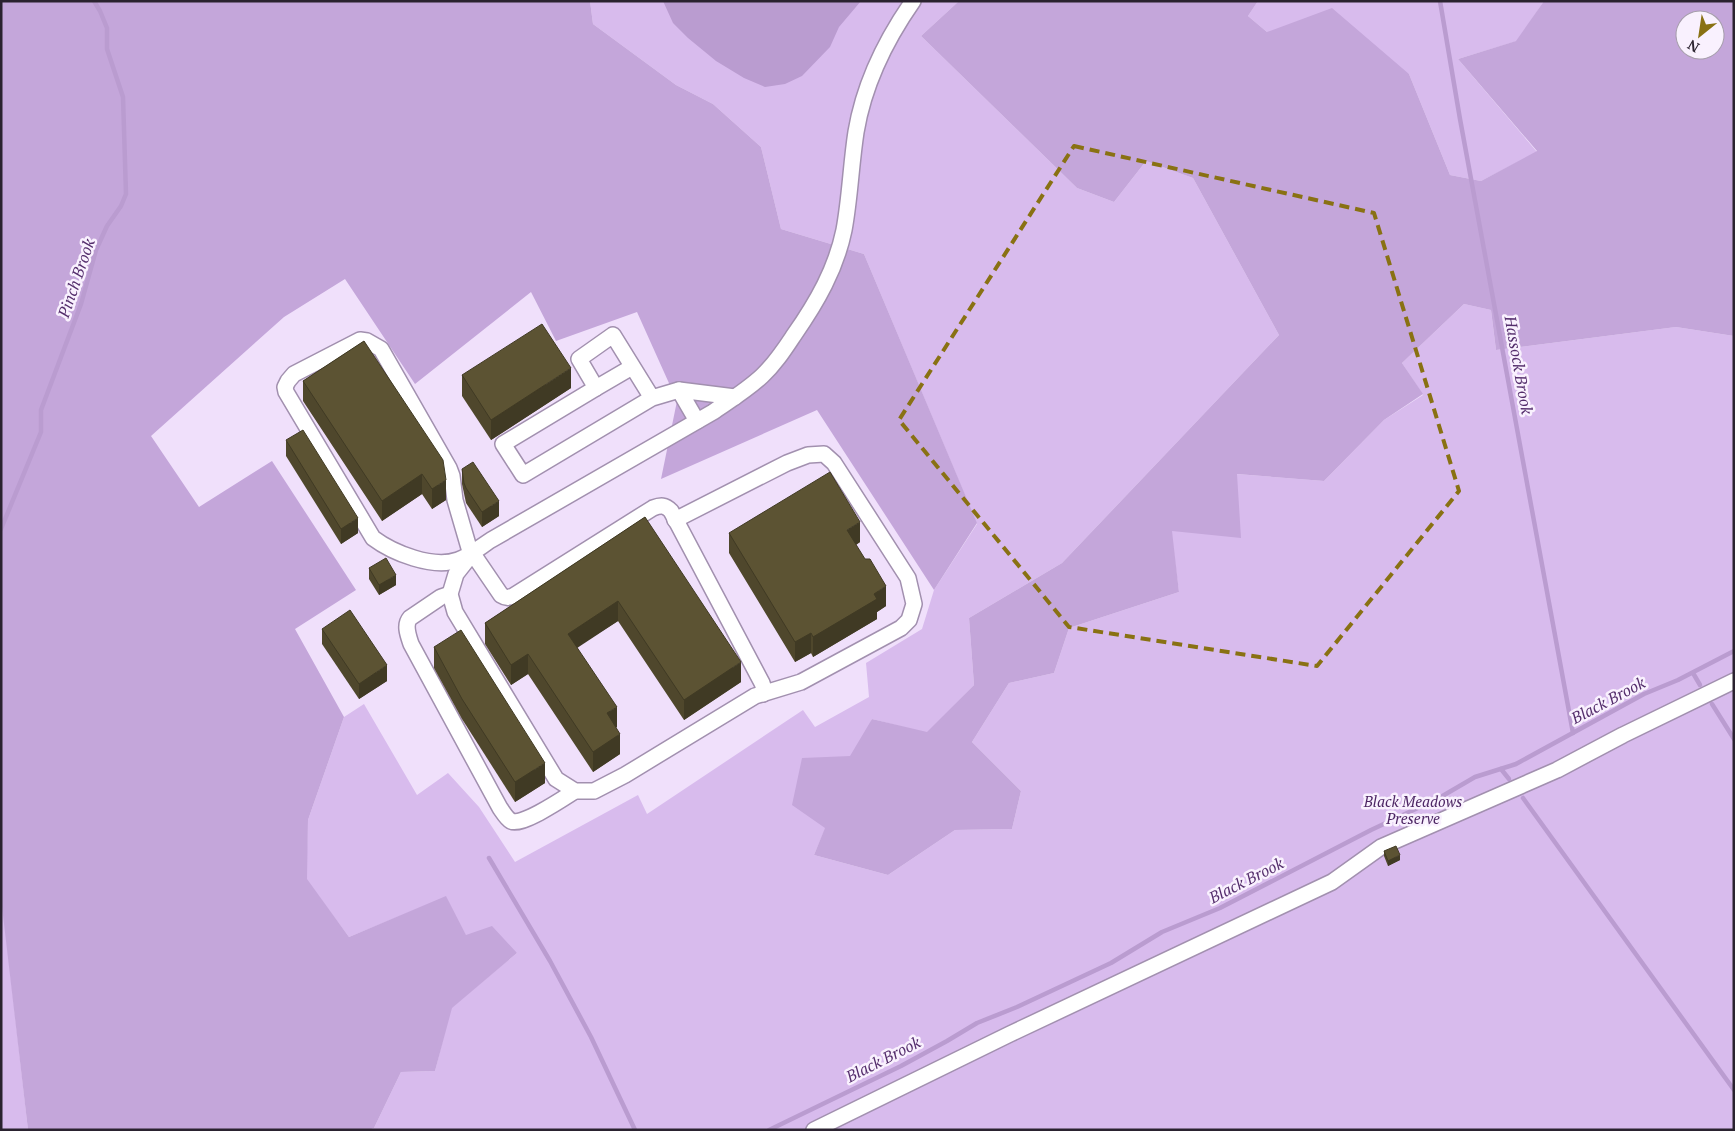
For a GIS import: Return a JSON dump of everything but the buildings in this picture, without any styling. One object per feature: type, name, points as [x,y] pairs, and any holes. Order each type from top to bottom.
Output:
[{"type":"street","points":[[763,694],[762,683],[676,520],[667,507],[653,508],[513,596],[508,598],[501,596],[472,554],[454,500],[452,476],[449,468],[381,349],[368,341],[360,340],[294,374],[286,387],[286,392],[373,538],[402,554],[434,561],[456,561],[472,554],[491,540],[697,421],[762,377],[777,360],[825,288],[836,261],[844,230],[856,132],[863,103],[884,46],[913,1]]},
{"type":"street","points":[[596,388],[579,359],[613,335],[652,398]]},
{"type":"street","points":[[632,367],[503,444],[523,475],[652,398],[679,390],[735,397]]},
{"type":"street","points":[[679,390],[697,421]]},
{"type":"street","points":[[450,594],[441,597],[407,621],[411,644],[500,808],[511,821],[518,822],[575,791],[594,791],[625,775],[755,696],[801,682],[901,628],[909,620],[914,604],[908,578],[834,463],[824,454],[808,455],[787,463],[676,520]]},
{"type":"street","points":[[472,554],[456,574],[450,594],[455,612],[556,779],[575,791]]},
{"type":"street","points":[[814,1130],[1010,1034],[1332,882],[1381,847],[1557,770],[1623,735],[1734,681]]},
{"type":"highlighted area","points":[[1074,146],[1374,213],[1459,491],[1317,666],[1069,627],[899,420]]},
{"type":"green space","name":"Black Meadows Preserve","points":[[590,1],[959,1],[921,36],[1077,188],[1114,202],[1146,161],[1193,178],[1279,335],[1062,563],[969,618],[974,685],[927,733],[872,719],[814,855],[888,875],[955,830],[1012,829],[1021,791],[972,742],[1009,683],[1054,673],[1069,628],[1179,592],[1171,531],[1236,474],[1324,481],[1384,420],[1423,395],[1402,363],[1464,304],[1491,310],[1496,350],[1676,327],[1734,336],[1734,1130],[369,1130],[374,1128],[401,1072],[435,1071],[451,1008],[517,953],[466,936],[446,897],[349,937],[306,879],[308,820],[344,717],[364,704],[417,795],[448,773],[479,807],[515,862],[638,795],[647,814],[803,710],[815,727],[869,697],[866,663],[922,629],[934,590],[977,524],[864,254],[781,229],[761,147],[713,104],[676,85],[593,24]]},
{"type":"green space","points":[[1258,1],[1544,1],[1517,41],[1458,59],[1537,152],[1481,181],[1450,175],[1409,74],[1267,32],[1248,16]]},
{"type":"green space","points":[[2,899],[28,1130],[1,1130]]},
{"type":"shaded area","points":[[1,1],[590,1],[593,24],[676,85],[713,104],[761,147],[781,229],[864,254],[977,523],[934,590],[817,410],[661,479],[677,401],[637,312],[556,341],[531,292],[415,384],[345,279],[284,317],[151,436],[199,507],[272,461],[356,590],[295,629],[344,717],[308,820],[307,879],[349,937],[446,896],[466,935],[492,926],[517,953],[452,1008],[435,1071],[401,1072],[374,1128],[369,1130],[28,1130],[1,898]]},
{"type":"shaded area","points":[[663,1],[861,1],[839,27],[830,47],[802,76],[785,84],[765,87],[744,78],[716,61],[688,38],[673,23]]},
{"type":"shaded area","points":[[959,1],[1258,1],[1248,16],[1267,32],[1332,8],[1409,74],[1450,175],[1481,181],[1537,151],[1458,59],[1516,41],[1544,1],[1734,1],[1734,336],[1676,327],[1496,350],[1491,310],[1464,304],[1402,363],[1423,394],[1384,420],[1324,481],[1237,474],[1241,538],[1172,531],[1179,592],[1069,628],[1054,673],[1009,683],[972,742],[1021,791],[1012,829],[955,830],[888,875],[814,855],[825,828],[792,805],[802,758],[850,756],[872,719],[927,732],[974,685],[969,618],[1062,563],[1279,335],[1193,178],[1146,161],[1114,202],[1077,188],[921,36]]},
{"type":"waterway","name":"Pinch Brook","points":[[1,529],[41,432],[41,410],[81,304],[96,250],[107,226],[121,206],[126,194],[123,97],[107,49],[107,28],[94,1]]},
{"type":"waterway","name":"Hassock Brook","points":[[1440,1],[1573,733]]},
{"type":"waterway","name":"Black Brook","points":[[769,1130],[901,1066],[977,1023],[1017,1007],[1111,963],[1162,932],[1220,908],[1371,830],[1439,798],[1475,777],[1516,764],[1644,694],[1678,680],[1734,651]]},
{"type":"waterway","points":[[1693,673],[1700,685]]},
{"type":"waterway","points":[[1712,704],[1734,739]]},
{"type":"waterway","points":[[1501,769],[1509,779]]},
{"type":"waterway","points":[[1523,798],[1734,1090]]},
{"type":"waterway","points":[[489,858],[550,961],[591,1037],[635,1130]]}]
